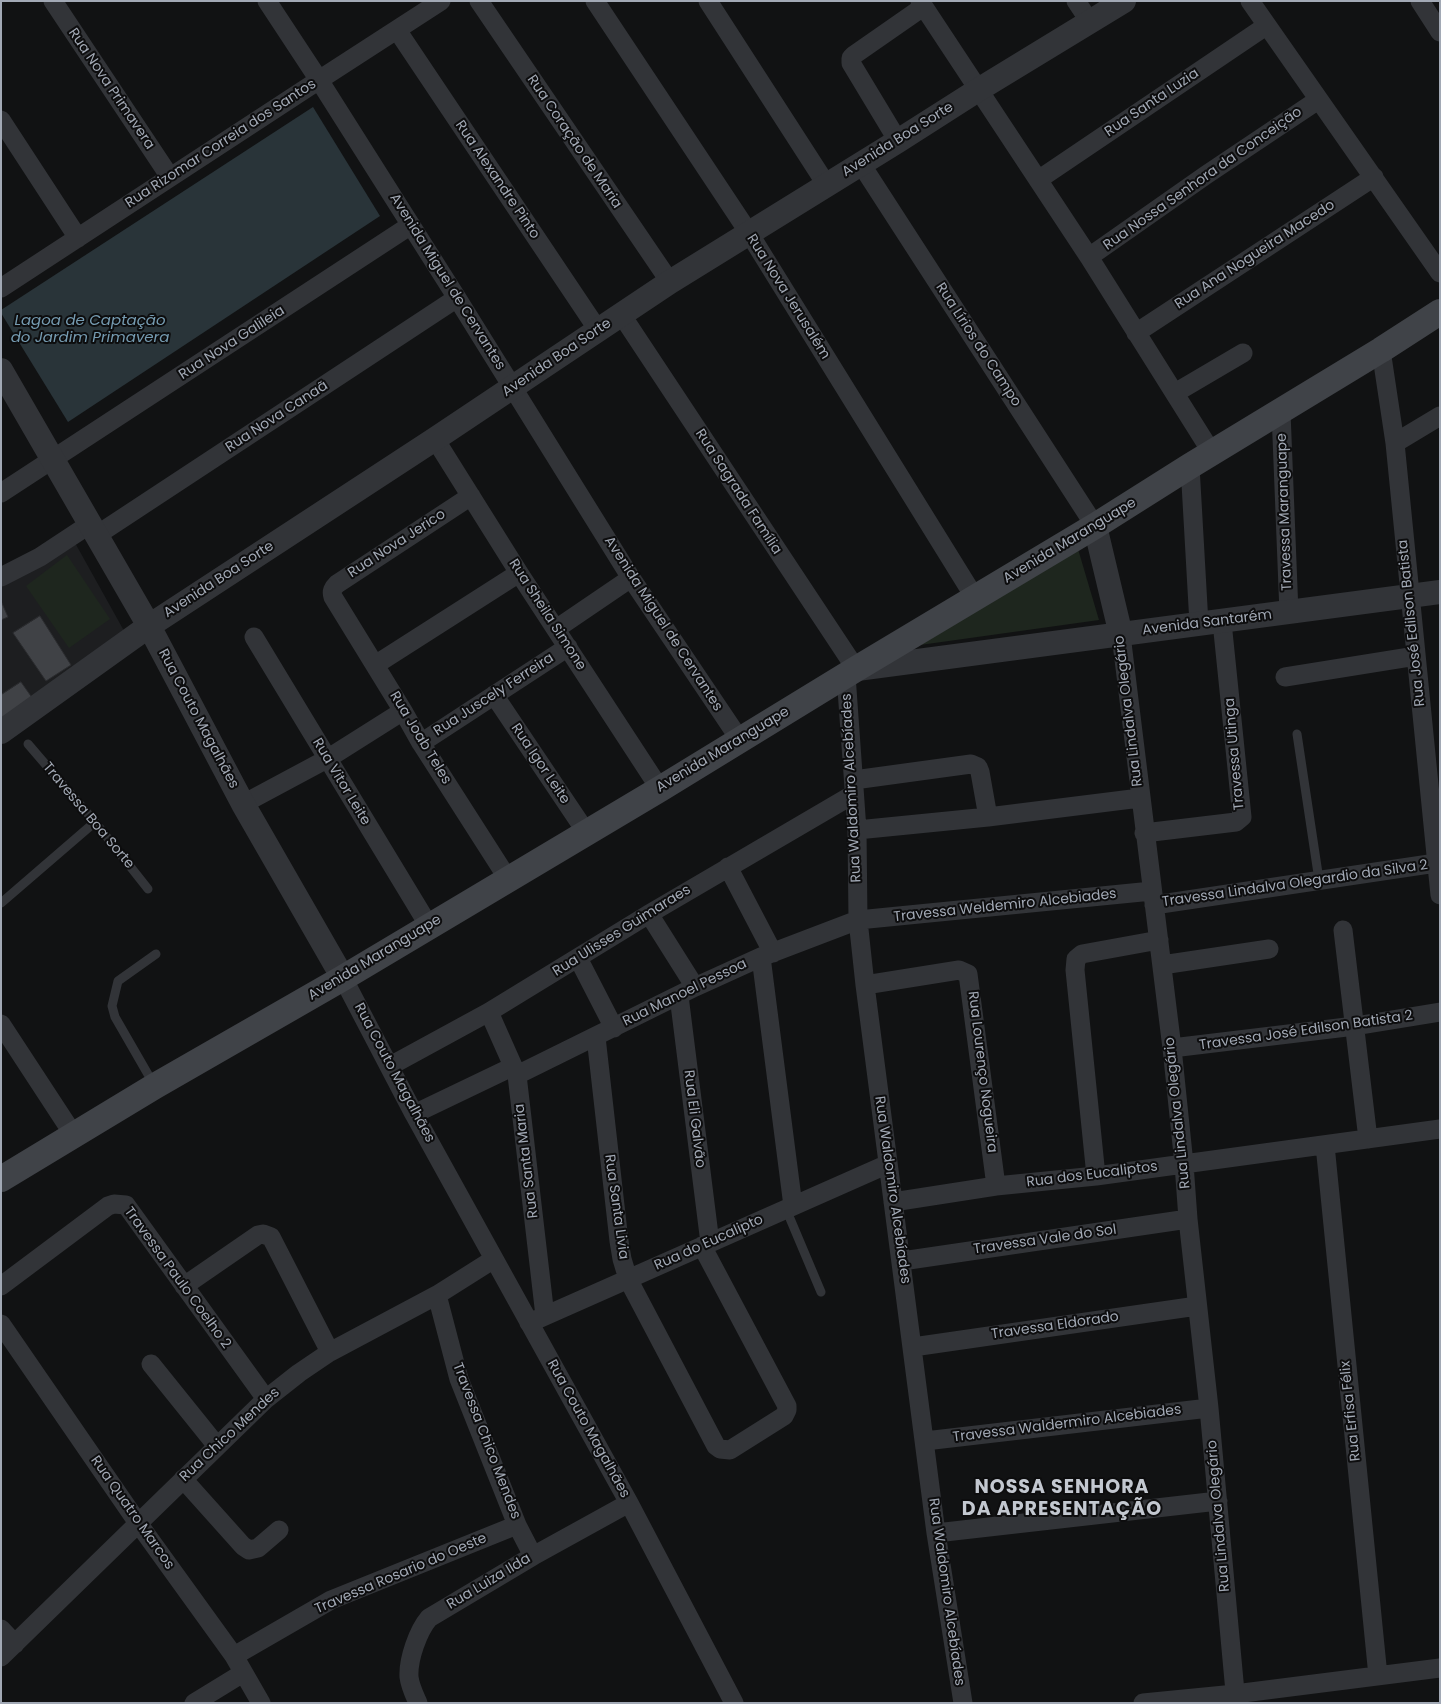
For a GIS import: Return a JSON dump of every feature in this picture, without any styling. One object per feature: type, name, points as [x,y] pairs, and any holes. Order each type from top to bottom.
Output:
[{"type":"main road","name":"Avenida Maranguape","points":[[1,1179],[73,1134],[343,978],[660,789],[1095,526],[1440,312]]},
{"type":"street","name":"Rua Nova Primavera","points":[[53,1],[170,177]]},
{"type":"street","name":"Avenida Miguel de Cervantes","points":[[267,1],[458,298],[631,578],[740,740]]},
{"type":"street","name":"Rua Rizomar Correia dos Santos","points":[[1,288],[441,1]]},
{"type":"street","name":"Rua Coração de Maria","points":[[479,1],[670,282]]},
{"type":"street","points":[[708,1],[826,184]]},
{"type":"street","points":[[1076,1],[1090,22]]},
{"type":"street","name":"Avenida Boa Sorte","points":[[1,732],[148,626],[513,388],[670,282],[1124,1]]},
{"type":"street","points":[[1250,1],[1440,273]]},
{"type":"street","points":[[1420,1],[1440,32]]},
{"type":"street","name":"Rua Nova Jerusalém","points":[[596,2],[749,233],[975,598]]},
{"type":"street","points":[[898,141],[851,63],[851,58],[922,4],[1089,257],[1212,453]]},
{"type":"street","name":"Rua Santa Luzia","points":[[1038,180],[1266,26]]},
{"type":"street","name":"Rua Alexandre Pinto","points":[[397,30],[598,330]]},
{"type":"street","name":"Rua Nossa Senhora da Conceição","points":[[1089,257],[1318,100]]},
{"type":"street","points":[[1,120],[78,238]]},
{"type":"street","name":"Rua Lírios do Campo","points":[[861,164],[1095,526]]},
{"type":"street","name":"Rua Ana Nogueira Macedo","points":[[1136,333],[1374,177]]},
{"type":"street","name":"Rua Nova Galileia","points":[[1,493],[411,225]]},
{"type":"street","name":"Rua Nova Canaã","points":[[1,577],[94,530],[458,298]]},
{"type":"street","name":"Rua Sagrada Família","points":[[621,314],[851,672]]},
{"type":"street","name":"Rua José Edilson Batista","points":[[1381,350],[1395,443],[1440,895]]},
{"type":"street","points":[[1174,393],[1244,353]]},
{"type":"street","name":"Rua Couto Magalhães","points":[[1,370],[148,626],[243,804],[343,978],[414,1114],[494,1259],[537,1319],[629,1503],[734,1703]]},
{"type":"street","name":"Travessa Maranguape","points":[[1281,412],[1289,612]]},
{"type":"street","points":[[1395,443],[1440,416]]},
{"type":"street","name":"Rua Sheila Simone","points":[[435,439],[519,573],[660,789]]},
{"type":"street","points":[[1190,466],[1210,623]]},
{"type":"street","name":"Rua Nova Jerico","points":[[332,597],[333,588],[337,584],[471,496]]},
{"type":"street","name":"Rua Lindalva Olegário","points":[[1095,526],[1121,635],[1172,1048],[1188,1219],[1209,1408],[1236,1699]]},
{"type":"street","points":[[375,664],[519,573]]},
{"type":"street","points":[[556,629],[631,578]]},
{"type":"street","name":"Avenida Santarém","points":[[851,672],[1440,592]]},
{"type":"street","name":"Rua Joab Teles","points":[[332,597],[375,664],[421,743],[508,879]]},
{"type":"street","name":"Travessa Utinga","points":[[1144,833],[1236,822],[1242,817],[1210,623]]},
{"type":"street","name":"Rua Vitor Leite","points":[[254,637],[429,926]]},
{"type":"street","name":"Rua Juscely Ferreira","points":[[421,743],[568,647]]},
{"type":"street","points":[[1285,677],[1416,656]]},
{"type":"street","name":"Rua Waldomiro Alcebíades","points":[[851,672],[857,830],[858,920],[864,985],[902,1261],[936,1533],[963,1703]]},
{"type":"street","name":"Rua Igor Leite","points":[[494,695],[586,832]]},
{"type":"street","points":[[243,804],[327,759],[403,711]]},
{"type":"street","points":[[854,787],[971,764],[978,767],[980,772],[988,817]]},
{"type":"street","name":"Rua Ulisses Guimaraes","points":[[390,1066],[489,1012],[728,867],[854,787]]},
{"type":"street","points":[[857,830],[988,817],[1140,798]]},
{"type":"street","name":"Travessa Lindalva Olegardio da Silva 2","points":[[1153,898],[1318,880],[1437,857]]},
{"type":"street","points":[[728,867],[767,955],[790,1207]]},
{"type":"street","name":"Travessa Weldemiro Alcebiades","points":[[858,920],[1153,898]]},
{"type":"street","name":"Rua Eli Galvão","points":[[649,914],[687,992],[706,1245],[787,1406],[784,1416],[730,1450],[720,1449],[716,1446]]},
{"type":"street","name":"Rua Manoel Pessoa","points":[[414,1114],[596,1037],[767,955],[858,920]]},
{"type":"street","points":[[1343,930],[1368,1139]]},
{"type":"street","points":[[1096,1176],[1075,970],[1076,959],[1082,954],[1158,940]]},
{"type":"street","points":[[1162,965],[1269,949]]},
{"type":"street","points":[[578,958],[614,1028]]},
{"type":"street","name":"Rua Lourenço Nogueira","points":[[864,985],[959,970],[968,974],[996,1186]]},
{"type":"street","name":"Rua Santa Maria","points":[[489,1012],[515,1071],[537,1319]]},
{"type":"street","name":"Travessa José Edilson Batista 2","points":[[1172,1048],[1355,1026],[1440,1012]]},
{"type":"street","points":[[1,1024],[73,1134]]},
{"type":"street","name":"Rua Santa Livia","points":[[596,1037],[622,1260],[628,1279],[716,1446]]},
{"type":"street","name":"Rua dos Eucaliptos","points":[[893,1202],[996,1186],[1096,1176],[1440,1129]]},
{"type":"street","name":"Rua Erfisa Félix","points":[[1325,1145],[1378,1676]]},
{"type":"street","name":"Rua do Eucalipto","points":[[537,1319],[888,1164]]},
{"type":"street","name":"Travessa Paulo Coelho 2","points":[[1,1286],[108,1206],[126,1205],[266,1399]]},
{"type":"street","name":"Travessa Vale do Sol","points":[[902,1261],[1188,1219]]},
{"type":"street","points":[[184,1286],[258,1235],[266,1235],[271,1238],[330,1352]]},
{"type":"street","name":"Rua Chico Mendes","points":[[1,1657],[266,1399],[298,1373],[330,1352],[437,1295],[494,1259]]},
{"type":"street","name":"Travessa Chico Mendes","points":[[437,1295],[459,1379],[517,1526],[533,1556]]},
{"type":"street","name":"Travessa Eldorado","points":[[913,1347],[1197,1306]]},
{"type":"street","name":"Rua Quatro Marcos","points":[[1,1324],[7,1345],[234,1656],[261,1703]]},
{"type":"street","points":[[151,1364],[217,1446]]},
{"type":"street","name":"Travessa Waldermiro Alcebiades","points":[[925,1441],[1209,1408]]},
{"type":"street","points":[[184,1479],[243,1546],[249,1550],[258,1548],[279,1530]]},
{"type":"street","points":[[936,1533],[1218,1501]]},
{"type":"street","name":"Rua Luiza Ilda","points":[[418,1703],[409,1676],[411,1660],[420,1628],[429,1618],[533,1556],[629,1503]]},
{"type":"street","name":"Travessa Rosario do Oeste","points":[[234,1656],[331,1600],[517,1526]]},
{"type":"street","points":[[1,1629],[15,1644]]},
{"type":"street","points":[[1143,1703],[1236,1699],[1440,1668]]},
{"type":"street","points":[[194,1703],[243,1673]]},
{"type":"lane","points":[[1296,734],[1318,880]]},
{"type":"lane","name":"Travessa Boa Sorte","points":[[28,744],[95,822],[148,889]]},
{"type":"lane","points":[[1,903],[95,822]]},
{"type":"lane","points":[[155,1086],[115,1016],[112,1006],[118,981],[156,954]]},
{"type":"lane","points":[[790,1207],[821,1292]]},
{"type":"shaded area","points":[[74,541],[128,638],[1,724],[1,585]]},
{"type":"shaded area","points":[[1078,549],[1099,620],[920,645]]},
{"type":"shaded area","points":[[67,555],[110,619],[69,648],[26,586]]},
{"type":"water","name":"Lagoa de Captação do Jardim Primavera","points":[[313,107],[380,216],[68,422],[1,313],[1,310]]},
{"type":"building","points":[[1,601],[8,617],[1,620]]},
{"type":"building","points":[[40,616],[71,665],[46,681],[13,633]]},
{"type":"building","points":[[21,682],[33,699],[1,720],[1,695]]},
{"type":"district","name":"NOSSA SENHORA DA APRESENTAÇÃO","points":[[1062,1499]]}]
